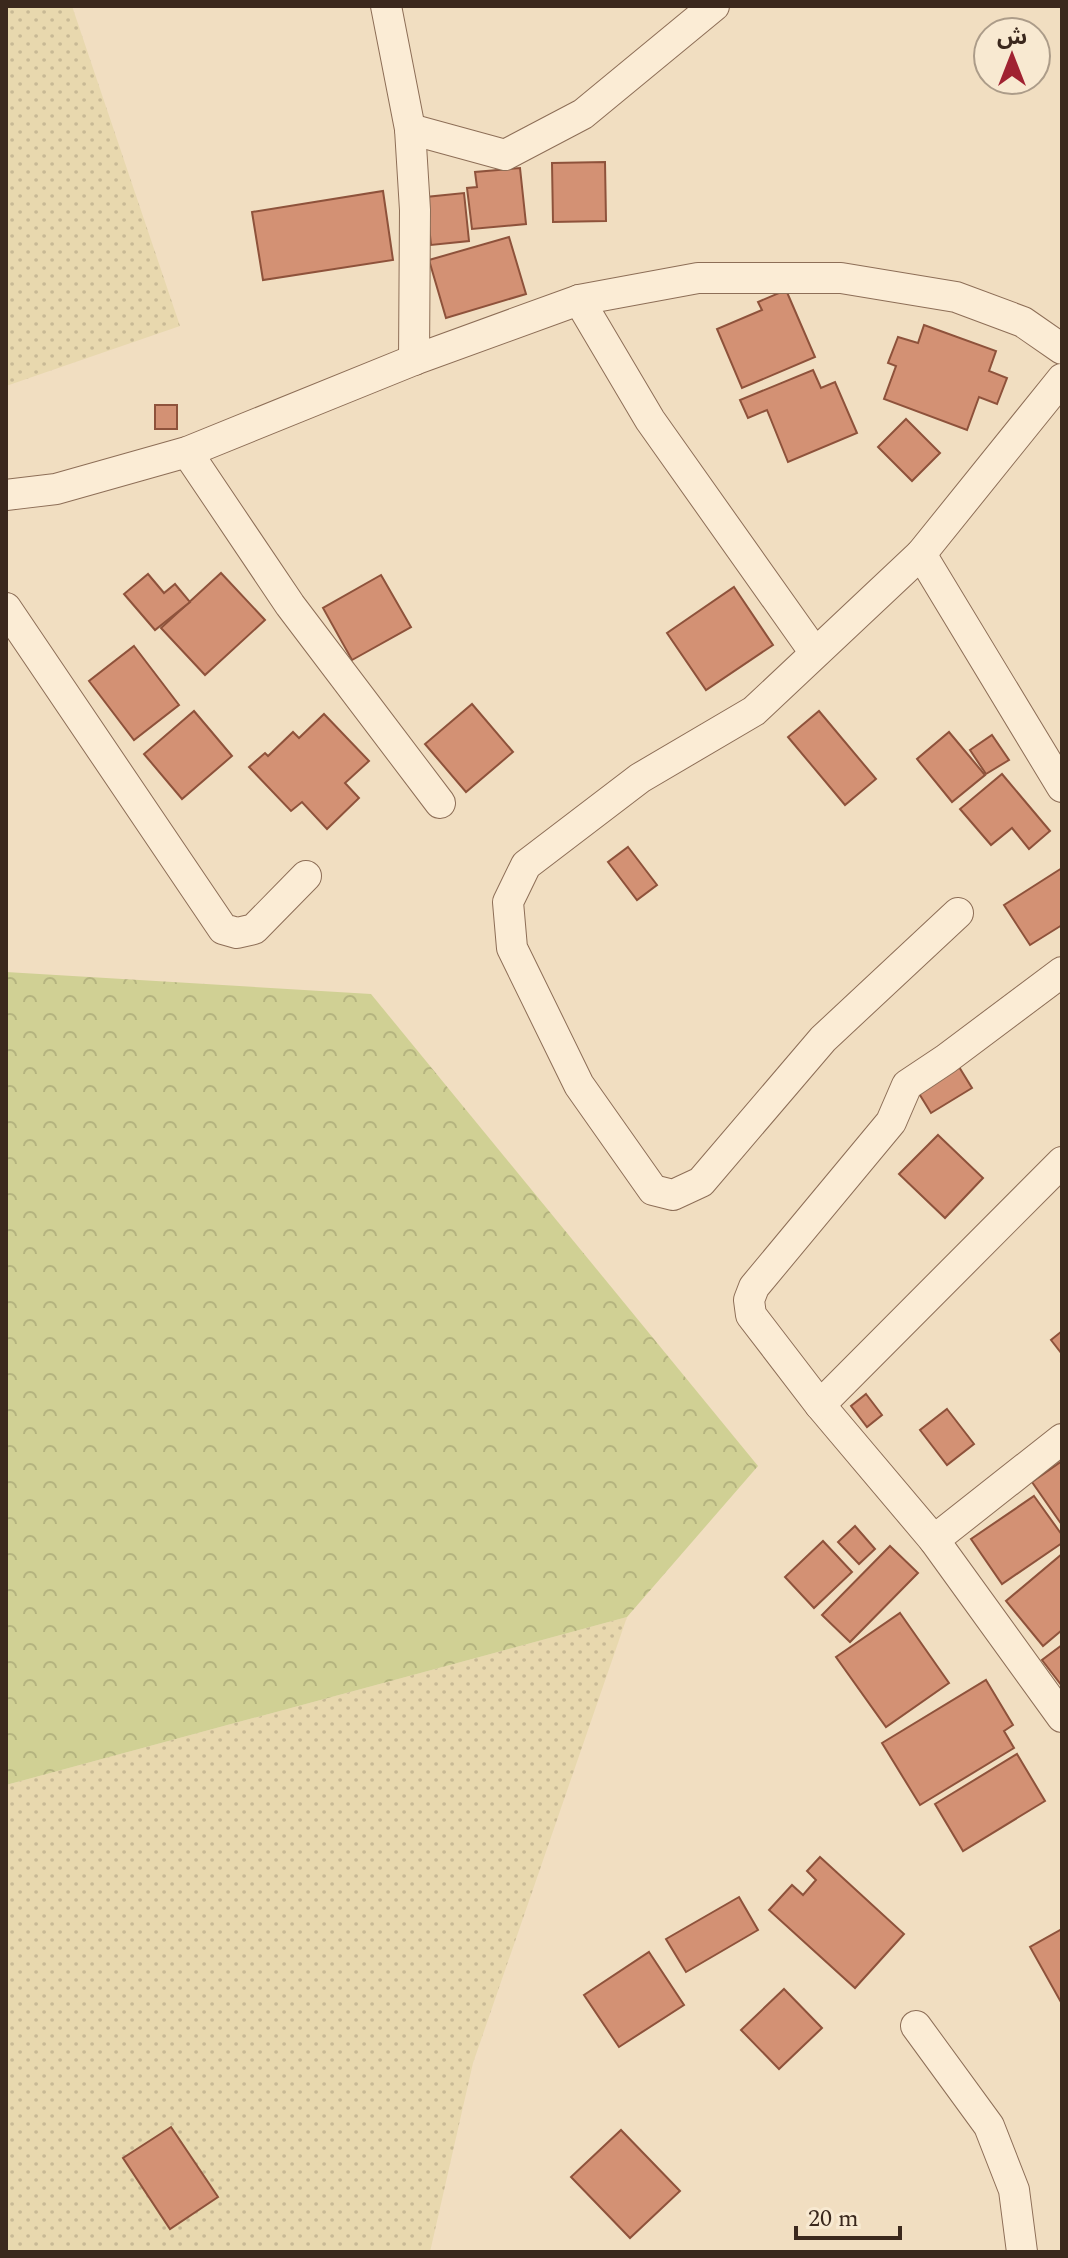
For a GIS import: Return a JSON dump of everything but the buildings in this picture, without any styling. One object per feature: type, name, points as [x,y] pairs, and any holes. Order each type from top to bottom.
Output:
[{"type":"street","points":[[386,6],[410,129],[415,210],[414,360]]},
{"type":"street","points":[[410,129],[505,155],[583,114],[714,6]]},
{"type":"street","points":[[6,495],[56,489],[187,452],[414,360],[579,300],[698,278],[841,278],[956,297],[1023,322],[1062,349]]},
{"type":"street","points":[[579,300],[650,420],[815,653]]},
{"type":"street","points":[[958,913],[823,1039],[701,1182],[673,1195],[653,1190],[579,1085],[512,948],[508,902],[526,865],[640,778],[754,711],[921,554],[1062,379]]},
{"type":"street","points":[[187,452],[290,605],[440,803]]},
{"type":"street","points":[[921,554],[1062,787]]},
{"type":"street","points":[[6,608],[223,929],[237,933],[254,929],[306,876]]},
{"type":"street","points":[[1062,972],[907,1085],[891,1122],[754,1287],[749,1300],[751,1315],[820,1405],[934,1540],[1062,1717]]},
{"type":"street","points":[[820,1405],[1062,1162]]},
{"type":"street","points":[[934,1540],[1062,1439]]},
{"type":"street","points":[[916,2026],[989,2126],[1014,2190],[1022,2252]]},
{"type":"shaded area","points":[[6,6],[72,6],[180,326],[6,386]]},
{"type":"shaded area","points":[[627,1617],[473,2063],[430,2252],[6,2252],[6,1785]]},
{"type":"green space","points":[[6,972],[371,994],[758,1466],[627,1617],[6,1785]]}]
